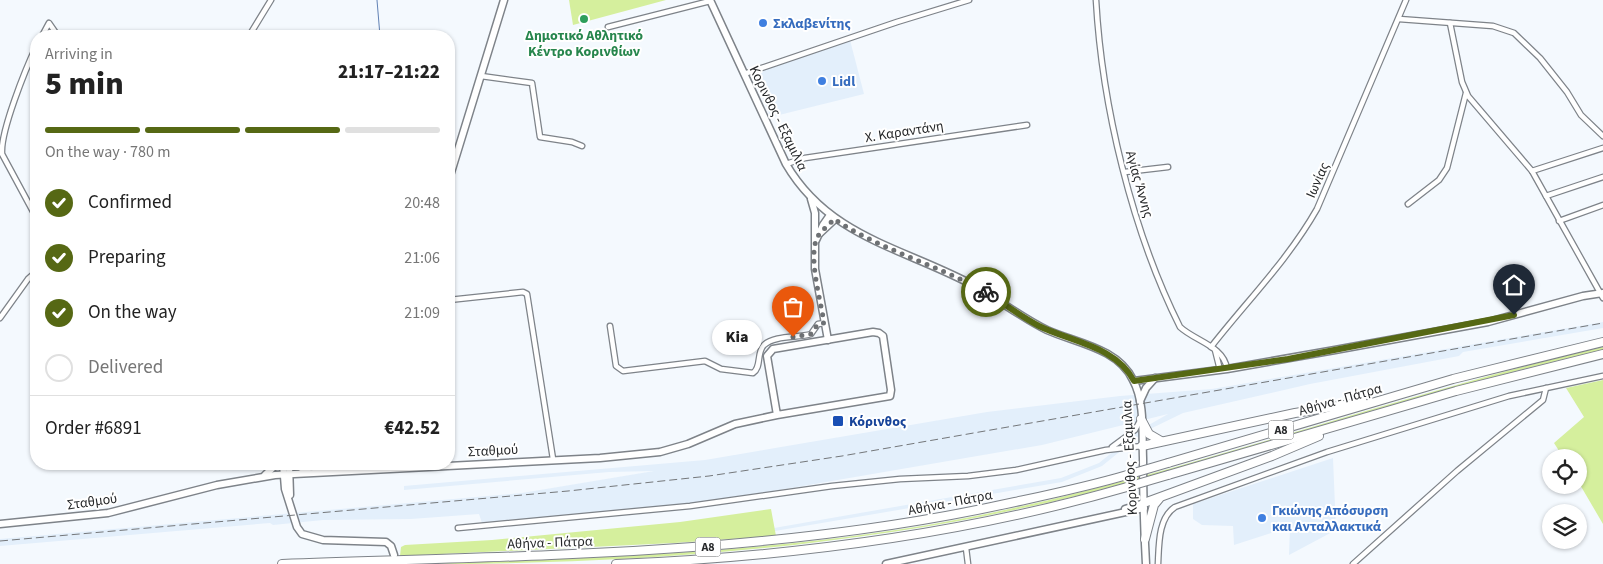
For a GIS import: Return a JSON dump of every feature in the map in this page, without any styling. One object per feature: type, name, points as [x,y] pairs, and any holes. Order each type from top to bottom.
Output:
[{"type":"highway","name":"Αθήνα - Πάτρα","points":[[282,564],[649,551],[774,541],[864,530],[953,515],[1053,494],[1168,463],[1506,365],[1603,342]]},
{"type":"highway","name":"Αθήνα - Πάτρα","points":[[616,564],[752,555],[890,538],[1038,510],[1127,487],[1456,391],[1603,354]]},
{"type":"highway","points":[[1142,446],[1295,413],[1395,396]]},
{"type":"highway","points":[[1141,419],[1151,437],[1165,441]]},
{"type":"highway","points":[[1144,505],[1272,456],[1349,423]]},
{"type":"highway","points":[[1144,539],[1154,505],[1162,497]]},
{"type":"street","points":[[253,30],[271,0]]},
{"type":"street","points":[[455,160],[504,0]]},
{"type":"street","points":[[608,27],[710,0]]},
{"type":"street","name":"Κορινθος - Εξαμιλια","points":[[710,0],[786,164],[798,184],[832,217],[861,235],[969,283],[1038,325],[1104,352],[1121,364],[1134,381],[1140,402],[1146,564]]},
{"type":"street","points":[[744,74],[881,27],[969,0]]},
{"type":"street","name":"Αγίας Άννης","points":[[1096,0],[1102,76],[1135,211],[1172,312],[1180,327],[1188,335],[1213,348]]},
{"type":"street","name":"Ιωνίας","points":[[1213,348],[1275,271],[1304,231],[1317,209],[1377,72],[1381,56],[1400,19],[1406,0]]},
{"type":"street","points":[[1400,19],[1493,26],[1514,33],[1540,58],[1567,92],[1581,116],[1603,136]]},
{"type":"street","points":[[45,30],[49,23],[54,30]]},
{"type":"street","points":[[1134,381],[1227,369],[1488,322],[1602,295],[1532,171],[1477,108],[1466,92],[1462,82],[1450,23]]},
{"type":"street","points":[[30,62],[8,116],[1,150],[30,206]]},
{"type":"street","points":[[481,76],[532,83],[540,137],[572,142],[582,146]]},
{"type":"street","points":[[1408,204],[1439,180],[1447,168],[1466,92]]},
{"type":"street","name":"Χ. Καραντάνη","points":[[786,164],[805,158],[1027,125]]},
{"type":"street","points":[[1532,171],[1603,148]]},
{"type":"street","points":[[1125,172],[1168,167]]},
{"type":"street","points":[[1546,196],[1603,177]]},
{"type":"street","points":[[777,415],[767,356],[769,352],[773,349],[828,340],[815,270],[815,213],[811,198]]},
{"type":"street","points":[[1559,221],[1603,205]]},
{"type":"street","points":[[815,246],[820,233],[832,217]]},
{"type":"street","points":[[0,318],[30,277]]},
{"type":"street","points":[[455,299],[524,292],[527,294],[553,459]]},
{"type":"street","points":[[610,326],[616,366],[623,371],[705,361],[720,369],[752,373],[758,368],[760,350],[767,342],[811,334],[818,324],[824,323]]},
{"type":"street","name":"Σταθμού","points":[[455,465],[600,458],[660,452],[677,448],[735,424],[890,396],[891,390],[882,335],[873,332],[828,340]]},
{"type":"street","points":[[1213,348],[1224,356],[1227,369]]},
{"type":"street","points":[[1213,348],[1220,370]]},
{"type":"street","points":[[1158,564],[1160,537],[1165,516],[1175,506],[1327,452],[1510,396],[1603,376]]},
{"type":"street","points":[[1140,402],[1146,388],[1155,378]]},
{"type":"street","points":[[1353,564],[1457,471],[1543,400],[1546,388]]},
{"type":"street","points":[[1106,450],[1116,445],[1135,430],[1141,419]]},
{"type":"street","points":[[458,528],[690,506],[832,486],[1016,470],[1106,450],[1142,446]]},
{"type":"street","points":[[264,476],[270,470]]},
{"type":"street","points":[[285,470],[297,527],[306,536],[323,540],[386,542],[391,546],[394,554]]},
{"type":"street","points":[[285,489],[287,470]]},
{"type":"street","points":[[304,470],[309,473]]},
{"type":"street","name":"Σταθμού","points":[[0,524],[108,513],[217,485],[264,476],[361,470]]},
{"type":"street","points":[[264,476],[276,479],[285,489],[290,499]]},
{"type":"street","points":[[886,564],[966,548],[1144,505]]},
{"type":"street","points":[[966,548],[968,564]]},
{"type":"shaded area","points":[[850,40],[864,94],[771,117],[752,74]]},
{"type":"shaded area","points":[[1603,322],[1603,328],[1463,352],[1459,356],[1310,384],[1183,413],[1144,432],[1102,466],[1062,482],[775,531],[774,528],[1061,478],[1099,463],[1140,430],[1168,414],[1042,445],[738,497],[679,505],[482,523],[479,514],[411,519],[323,520],[273,525],[270,523],[0,546],[0,539],[522,493],[654,471],[609,472],[404,490],[404,486],[705,460],[987,412],[1120,396],[1212,389]]},
{"type":"shaded area","points":[[1333,458],[1336,530],[1289,555],[1290,527],[1234,545],[1233,526],[1202,525],[1193,519],[1193,504]]},
{"type":"green space","name":"Δημοτικό Αθλητικό Κέντρο Κορινθίων","points":[[569,0],[666,0],[573,25]]},
{"type":"green space","points":[[1603,347],[1603,350],[1463,385],[1097,491],[974,518],[820,542],[664,557],[586,561],[429,564],[568,559],[775,545],[844,537],[981,515],[1059,497],[1215,456],[1447,387]]},
{"type":"green space","points":[[1603,380],[1603,524],[1585,494],[1587,494],[1587,449],[1558,449],[1554,443],[1584,417],[1566,388]]},
{"type":"green space","points":[[771,509],[776,536],[674,543],[400,556],[401,547],[405,545],[492,540],[680,522]]},
{"type":"waterway","points":[[377,0],[380,30]]},
{"type":"railway","points":[[0,541],[568,491],[709,476],[842,456],[1603,323]]},
{"type":"way so far","points":[[793,337],[811,334],[818,324],[824,323],[814,253],[820,233],[834,219],[861,235],[986,292]]},
{"type":"place","name":"Δημοτικό Αθλητικό Κέντρο Κορινθίων","points":[[584,19]]},
{"type":"place","name":"Σκλαβενίτης","points":[[763,23]]},
{"type":"place","name":"Lidl","points":[[822,81]]},
{"type":"place","name":"Kia","points":[[793,337]]},
{"type":"place","name":"Κόρινθος","points":[[838,421]]},
{"type":"place","name":"Γκιώνης Απόσυρση και Ανταλλακτικά","points":[[1262,518]]},
{"type":"route","points":[[986,292],[1028,320],[1110,355],[1127,370],[1134,381],[1288,359],[1488,322],[1514,315]]}]
